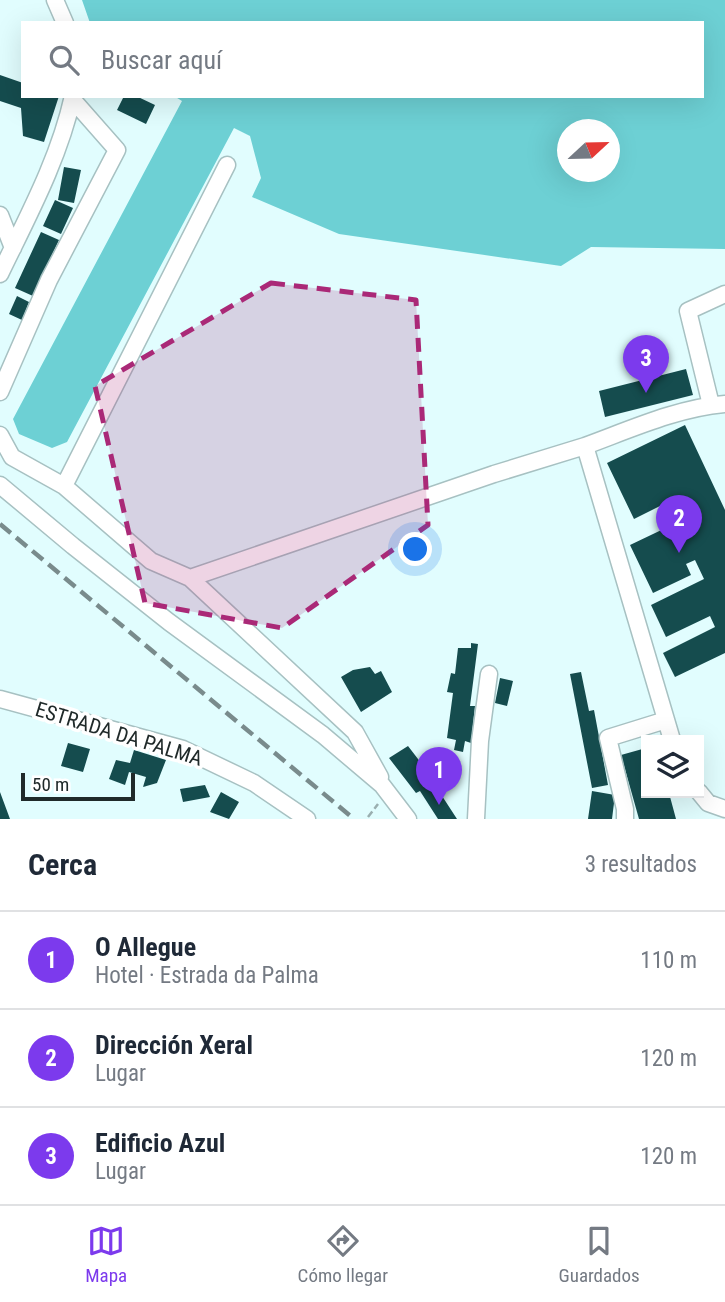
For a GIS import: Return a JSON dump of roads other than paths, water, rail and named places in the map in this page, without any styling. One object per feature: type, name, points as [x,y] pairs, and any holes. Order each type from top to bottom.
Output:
[{"type":"street","points":[[55,0],[64,21]]},
{"type":"street","points":[[0,274],[45,183],[73,98]]},
{"type":"street","points":[[0,392],[49,280],[117,150],[73,98]]},
{"type":"street","points":[[64,486],[227,165]]},
{"type":"street","points":[[0,215],[13,248]]},
{"type":"street","points":[[190,578],[494,474],[585,446],[643,424],[718,405],[688,311],[725,294]]},
{"type":"street","points":[[0,435],[12,457],[64,486],[151,561],[190,578],[355,732],[388,791],[408,819]]},
{"type":"street","points":[[585,446],[670,735]]},
{"type":"street","points":[[0,485],[169,622],[323,735],[388,791]]},
{"type":"street","points":[[476,819],[480,741],[489,674]]},
{"type":"street","name":"ESTRADA DA PALMA","points":[[0,699],[183,749],[254,783],[307,819]]},
{"type":"street","points":[[625,819],[608,738],[666,720]]},
{"type":"street","points":[[704,798],[708,803],[725,809]]},
{"type":"water","points":[[82,0],[725,0],[725,249],[591,247],[561,266],[339,234],[252,197],[261,178],[250,136],[234,128],[67,442],[52,448],[19,434],[13,419],[182,101],[177,98],[704,98],[704,21],[89,21]]},
{"type":"railway","points":[[0,524],[354,819]]},
{"type":"place","name":"Edificio Azul","points":[[646,393]]},
{"type":"place","name":"Dirección Xeral","points":[[679,553]]},
{"type":"place","name":"O Allegue","points":[[439,805]]}]
